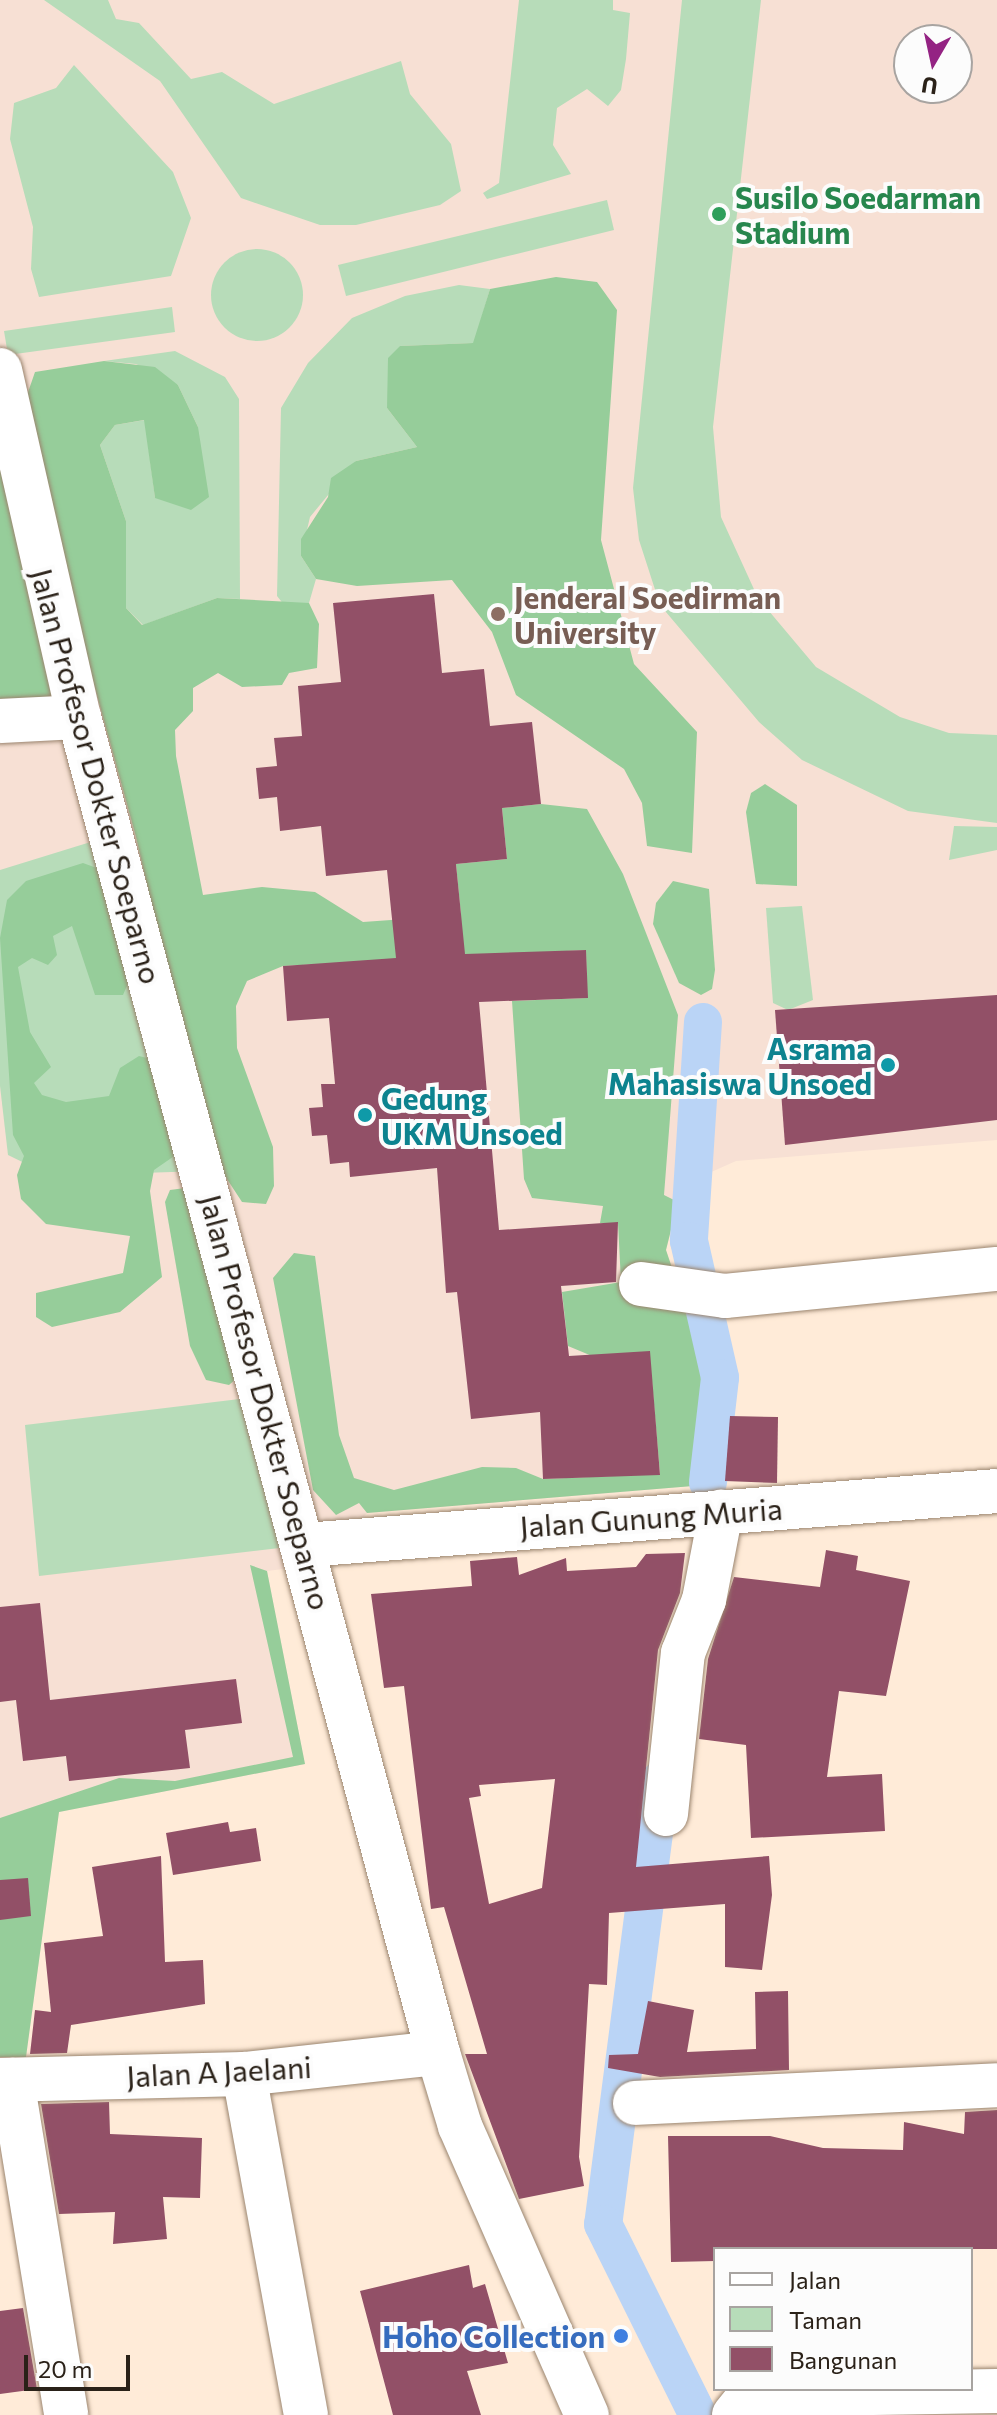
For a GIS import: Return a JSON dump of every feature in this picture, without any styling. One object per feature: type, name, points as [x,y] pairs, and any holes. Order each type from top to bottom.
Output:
[{"type":"street","name":"Jalan Profesor Dokter Soeparno","points":[[0,370],[79,717],[305,1545],[438,2053],[460,2126],[587,2415]]},
{"type":"street","points":[[0,721],[79,717]]},
{"type":"street","points":[[658,1286],[725,1296],[997,1269]]},
{"type":"street","name":"Jalan Gunung Muria","points":[[305,1545],[997,1491]]},
{"type":"street","points":[[666,1814],[683,1653],[704,1600],[721,1512]]},
{"type":"street","name":"Jalan A Jaelani","points":[[6,2080],[244,2074],[438,2053]]},
{"type":"street","points":[[244,2074],[306,2415]]},
{"type":"street","points":[[6,2080],[66,2415]]},
{"type":"street","points":[[635,2103],[997,2085]]},
{"type":"street","points":[[734,2415],[750,2395],[997,2391]]},
{"type":"shaded area","name":"Jenderal Soedirman University","points":[[0,0],[997,0],[997,1140],[736,1161],[709,1173],[678,1202],[666,1250],[700,1351],[704,1400],[693,1486],[367,1513],[330,1552],[307,1566],[267,1571],[305,1764],[59,1812],[26,2057],[0,2057]]},
{"type":"green space","points":[[44,0],[108,0],[116,19],[139,23],[191,79],[222,72],[274,104],[401,61],[410,94],[451,144],[461,191],[440,205],[356,225],[320,225],[241,198],[160,81]]},
{"type":"green space","points":[[519,0],[613,0],[613,10],[630,13],[626,59],[621,90],[608,106],[587,89],[557,108],[553,145],[571,174],[487,199],[483,193],[499,183]]},
{"type":"green space","points":[[682,0],[761,0],[713,427],[721,517],[758,598],[816,667],[900,717],[949,733],[997,735],[997,823],[908,811],[802,760],[759,722],[660,605],[639,540],[633,488]]},
{"type":"green space","points":[[74,65],[173,172],[191,218],[171,276],[39,297],[31,269],[33,227],[10,139],[14,103],[56,88]]},
{"type":"green space","points":[[607,200],[614,230],[346,296],[338,265]]},
{"type":"green space","points":[[248,249],[266,249],[283,256],[296,269],[303,295],[296,321],[283,334],[266,341],[248,341],[231,334],[218,321],[211,304],[211,286],[218,269],[231,256]]},
{"type":"green space","points":[[556,277],[597,282],[617,310],[601,540],[634,664],[697,732],[692,853],[647,846],[642,803],[624,769],[516,695],[492,632],[452,580],[357,586],[316,579],[301,556],[301,539],[328,497],[331,478],[356,461],[417,447],[387,408],[388,358],[400,346],[473,343],[490,289]]},
{"type":"green space","points":[[459,285],[490,289],[474,343],[400,346],[387,408],[417,447],[356,461],[310,517],[301,556],[316,579],[309,603],[285,606],[277,596],[281,408],[308,363],[352,318],[405,296]]},
{"type":"green space","points":[[172,307],[175,332],[8,355],[4,331]]},
{"type":"green space","points":[[175,351],[225,377],[239,399],[240,599],[217,598],[143,625],[126,608],[126,521],[100,445],[115,425],[145,420],[155,498],[198,427],[178,385],[136,364],[104,361]]},
{"type":"green space","points":[[104,361],[155,367],[178,385],[198,427],[209,497],[191,510],[155,498],[144,420],[115,425],[100,445],[126,521],[126,608],[142,625],[217,598],[309,603],[319,624],[317,668],[289,673],[282,685],[242,687],[218,673],[193,688],[193,711],[175,730],[176,756],[203,895],[262,887],[315,892],[363,922],[461,915],[456,864],[507,859],[502,808],[541,804],[587,809],[623,874],[678,1015],[664,1195],[678,1202],[666,1250],[700,1351],[704,1400],[693,1486],[367,1513],[359,1503],[336,1515],[313,1490],[273,1278],[294,1253],[315,1256],[339,1435],[354,1478],[394,1490],[482,1467],[516,1468],[543,1479],[660,1474],[652,1381],[568,1346],[562,1292],[621,1282],[618,1223],[600,1223],[603,1206],[532,1198],[524,1179],[512,1001],[587,998],[586,950],[283,966],[247,981],[236,1006],[237,1048],[273,1147],[274,1186],[266,1204],[242,1202],[208,1150],[136,837],[29,448],[25,401],[35,372]]},
{"type":"green space","points":[[0,427],[57,700],[0,703]]},
{"type":"green space","points":[[765,784],[797,805],[797,886],[756,884],[746,812],[751,793]]},
{"type":"green space","points":[[954,826],[997,827],[997,850],[949,860]]},
{"type":"green space","points":[[110,836],[202,1171],[51,1176],[8,1155],[0,1086],[0,870]]},
{"type":"green space","points":[[83,863],[102,870],[129,981],[123,995],[95,995],[72,926],[53,936],[57,955],[48,965],[32,958],[18,967],[30,1032],[51,1067],[34,1083],[42,1095],[66,1102],[109,1096],[120,1068],[139,1056],[159,1061],[180,1152],[154,1170],[150,1191],[162,1277],[120,1312],[52,1327],[36,1317],[36,1293],[123,1273],[130,1236],[46,1224],[21,1199],[17,1175],[24,1156],[13,1135],[0,938],[7,900],[26,881]]},
{"type":"green space","points":[[673,881],[709,889],[715,970],[712,989],[701,995],[679,983],[653,924],[656,903]]},
{"type":"green space","points":[[802,906],[813,1000],[788,1010],[773,1003],[766,908]]},
{"type":"green space","points":[[185,1188],[245,1371],[229,1385],[206,1380],[190,1346],[165,1202],[170,1190]]},
{"type":"green space","points":[[264,1396],[305,1545],[39,1576],[25,1425]]},
{"type":"green space","points":[[250,1565],[267,1571],[305,1764],[59,1812],[26,2057],[0,2057],[0,1818],[119,1778],[175,1781],[293,1757]]},
{"type":"building","points":[[434,594],[442,673],[484,669],[490,726],[532,722],[541,804],[502,808],[507,859],[456,864],[465,954],[586,950],[588,998],[479,1002],[499,1230],[618,1222],[616,1282],[561,1286],[569,1356],[650,1351],[660,1475],[543,1479],[540,1412],[471,1419],[457,1292],[446,1293],[437,1168],[350,1177],[349,1162],[330,1164],[327,1135],[312,1136],[309,1108],[323,1107],[321,1084],[335,1084],[329,1018],[287,1021],[283,966],[396,958],[387,870],[326,876],[321,826],[280,831],[277,797],[259,799],[256,768],[277,766],[274,738],[302,736],[298,686],[341,682],[333,603]]},
{"type":"building","name":"Asrama Mahasiswa Unsoed","points":[[997,995],[997,1120],[785,1145],[775,1010]]},
{"type":"building","points":[[730,1416],[778,1417],[777,1483],[725,1481]]},
{"type":"building","points":[[826,1550],[858,1556],[856,1570],[910,1581],[886,1696],[839,1691],[827,1777],[882,1774],[885,1831],[751,1838],[746,1745],[699,1739],[708,1659],[734,1577],[820,1587]]},
{"type":"building","points":[[685,1553],[680,1593],[658,1650],[636,1867],[769,1856],[772,1895],[762,1970],[725,1967],[725,1904],[609,1913],[607,1985],[589,1984],[579,2157],[584,2186],[519,2199],[465,2054],[487,2054],[444,1907],[431,1909],[404,1686],[384,1688],[371,1594],[472,1586],[470,1561],[517,1557],[519,1575],[566,1558],[567,1571],[636,1567],[646,1554]],"holes":[[[555,1779],[542,1888],[489,1904],[469,1798],[481,1796],[479,1785]]]},
{"type":"building","points":[[40,1603],[50,1700],[236,1679],[242,1723],[185,1730],[190,1768],[69,1781],[66,1756],[23,1761],[16,1700],[0,1702],[0,1607]]},
{"type":"building","points":[[228,1822],[230,1832],[256,1828],[261,1861],[173,1875],[166,1833]]},
{"type":"building","points":[[161,1856],[165,1962],[203,1960],[205,2004],[71,2025],[67,2053],[30,2054],[35,2010],[51,2012],[44,1943],[103,1936],[92,1867]]},
{"type":"building","points":[[28,1878],[31,1916],[0,1920],[0,1880]]},
{"type":"building","points":[[788,1991],[789,2070],[660,2077],[608,2068],[609,2055],[638,2054],[648,2001],[694,2010],[687,2052],[756,2049],[755,1992]]},
{"type":"building","points":[[109,2102],[110,2134],[202,2138],[200,2198],[163,2197],[167,2239],[113,2244],[115,2212],[59,2214],[41,2104]]},
{"type":"building","points":[[997,2110],[997,2249],[713,2247],[713,2261],[671,2262],[668,2136],[770,2136],[823,2148],[903,2150],[904,2122],[964,2134],[965,2112]]},
{"type":"building","points":[[469,2265],[473,2288],[485,2284],[508,2363],[467,2371],[481,2415],[393,2415],[360,2291]]},
{"type":"building","points":[[23,2308],[37,2389],[0,2394],[0,2311]]},
{"type":"waterway","points":[[703,1022],[689,1241],[720,1378],[708,1482]]},
{"type":"waterway","points":[[661,1779],[603,2224],[698,2415]]},
{"type":"place","name":"Susilo Soedarman Stadium","points":[[719,214]]},
{"type":"place","name":"Jenderal Soedirman University","points":[[498,614]]},
{"type":"place","name":"Asrama Mahasiswa Unsoed","points":[[888,1065]]},
{"type":"place","name":"Gedung UKM Unsoed","points":[[365,1115]]},
{"type":"place","name":"Hoho Collection","points":[[621,2336]]}]
